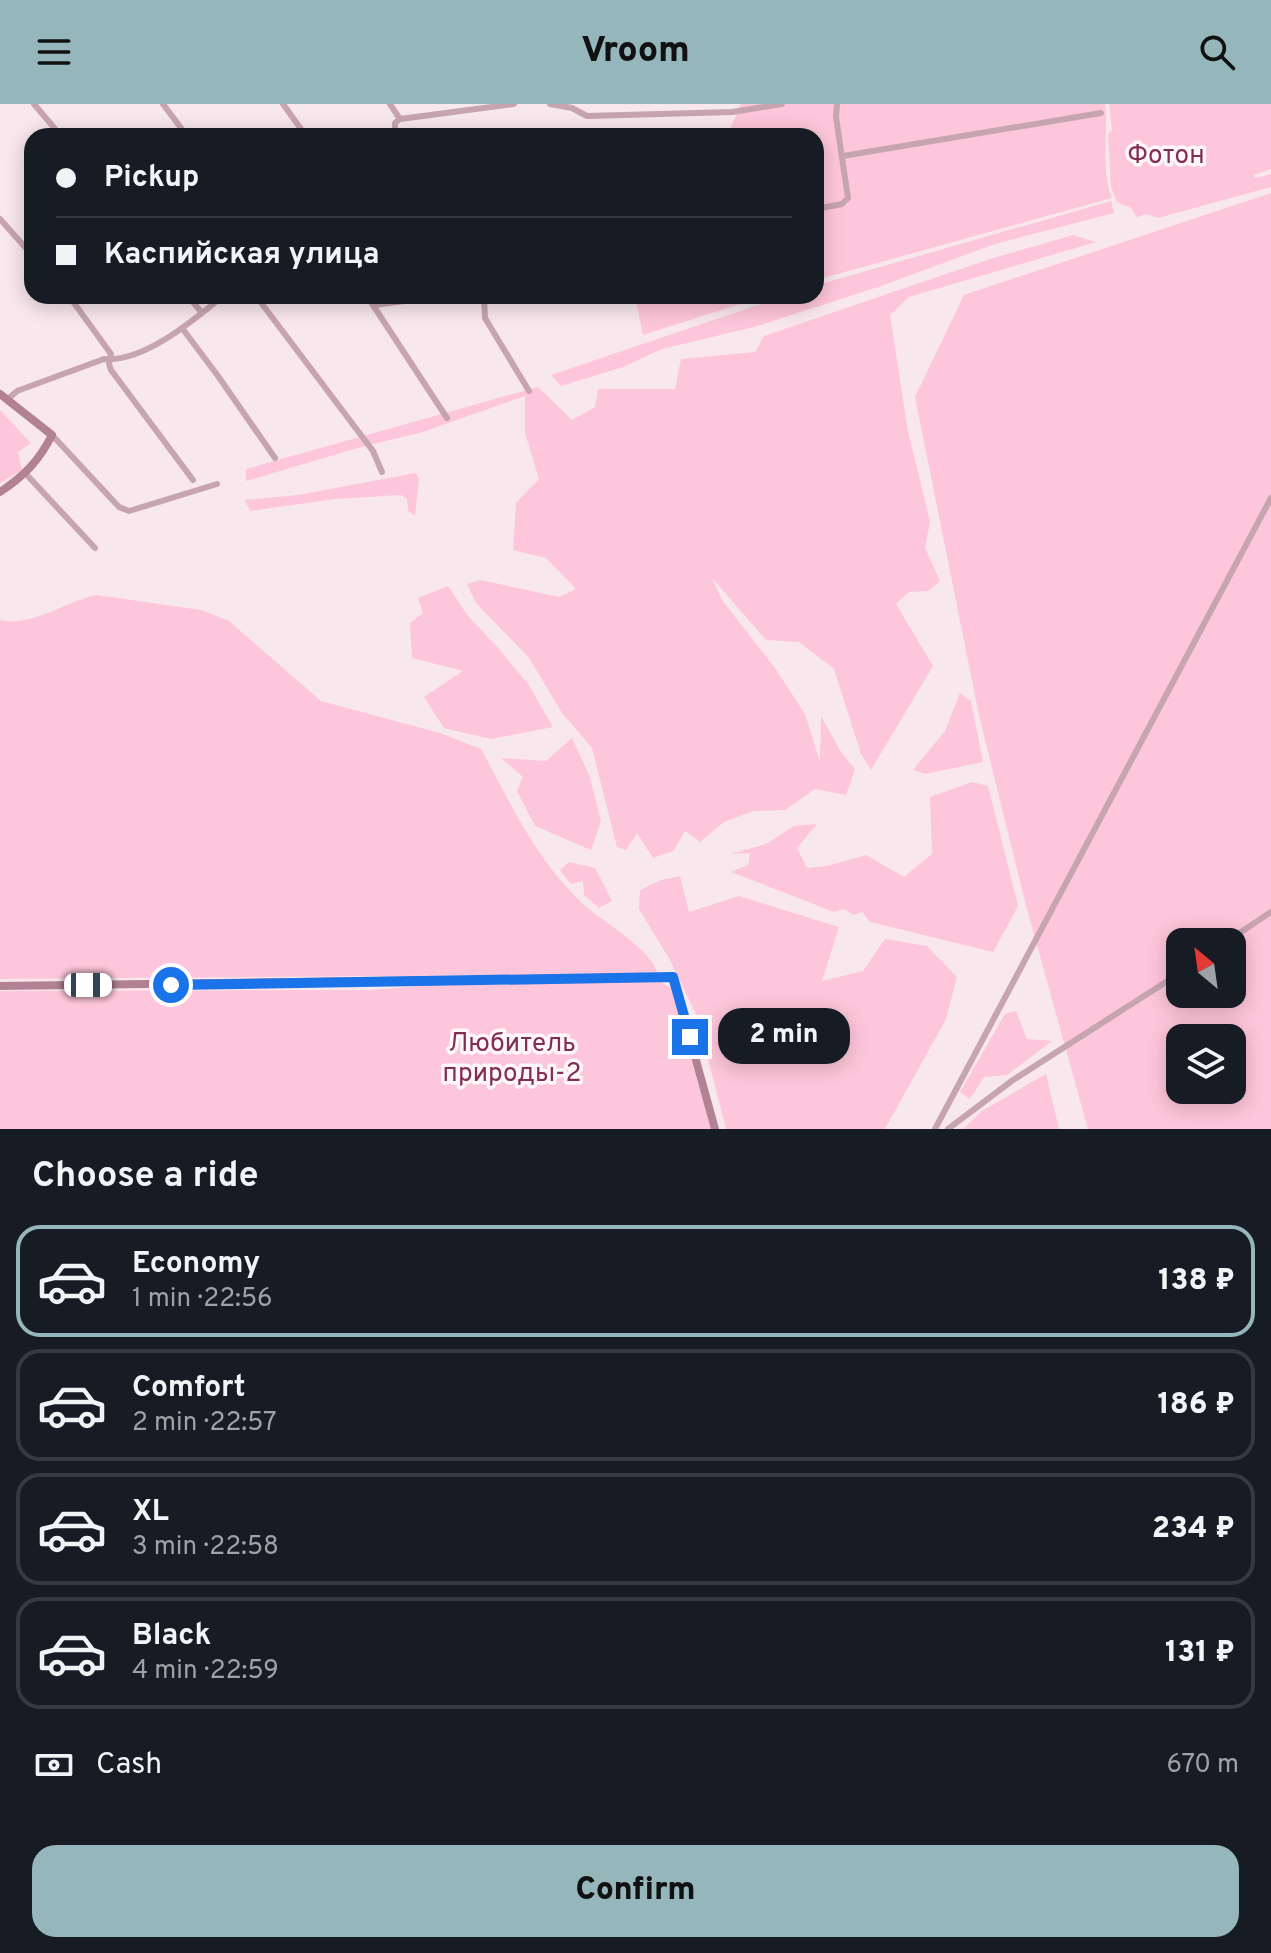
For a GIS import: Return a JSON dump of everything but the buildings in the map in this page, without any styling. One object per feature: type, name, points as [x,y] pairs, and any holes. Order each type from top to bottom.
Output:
[{"type":"street","points":[[34,104],[54,128]]},
{"type":"street","points":[[163,104],[181,128]]},
{"type":"street","points":[[283,104],[300,128]]},
{"type":"street","points":[[390,104],[400,119]]},
{"type":"street","points":[[395,128],[395,123],[400,119],[514,104]]},
{"type":"street","points":[[550,104],[572,108],[587,116],[732,112],[782,104]]},
{"type":"street","points":[[824,207],[842,204],[848,198],[836,117],[837,104]]},
{"type":"street","points":[[843,156],[1101,113]]},
{"type":"street","points":[[0,219],[24,246]]},
{"type":"street","points":[[75,304],[111,354],[111,370],[193,480]]},
{"type":"street","points":[[195,304],[202,313]]},
{"type":"street","points":[[213,304],[160,342],[116,361],[104,359],[4,396],[52,435],[119,507],[129,511],[217,484]]},
{"type":"street","points":[[262,304],[373,451],[382,472]]},
{"type":"street","points":[[382,304],[374,305],[447,418]]},
{"type":"street","points":[[484,304],[485,318],[529,391]]},
{"type":"street","points":[[182,328],[275,458]]},
{"type":"street","points":[[0,492],[26,474],[38,461],[52,435]]},
{"type":"street","points":[[26,474],[95,548]]},
{"type":"street","points":[[935,1129],[1271,498]]},
{"type":"street","points":[[1246,929],[1271,912]]},
{"type":"street","points":[[0,986],[673,977],[715,1129]]},
{"type":"street","points":[[948,1129],[1013,1080],[1166,982]]},
{"type":"green space","points":[[741,104],[1105,104],[1106,175],[1112,198],[824,278],[824,128],[730,128]]},
{"type":"green space","name":"Фотон","points":[[1109,104],[1271,104],[1271,169],[1254,175],[1255,178],[1271,174],[1271,187],[1158,218],[1146,214],[1137,217],[1131,208],[1117,202],[1111,187]]},
{"type":"green space","points":[[1271,193],[1271,1129],[1088,1129],[1025,902],[979,715],[915,397],[964,295]]},
{"type":"green space","points":[[1111,201],[1114,213],[995,244],[881,286],[754,327],[662,349],[623,367],[561,386],[551,375],[761,304],[824,304],[824,283]]},
{"type":"green space","points":[[1073,235],[1096,242],[909,297],[890,315],[908,432],[930,521],[925,548],[940,581],[928,591],[909,592],[896,604],[933,666],[871,770],[861,754],[834,669],[799,642],[766,640],[712,578],[722,600],[775,668],[805,714],[820,762],[821,716],[841,752],[855,769],[846,795],[815,789],[785,810],[754,811],[724,822],[700,842],[685,831],[673,851],[653,858],[637,833],[626,850],[617,847],[592,748],[562,713],[529,658],[476,603],[467,584],[481,580],[559,597],[576,589],[546,558],[513,550],[516,503],[539,479],[525,433],[525,396],[423,432],[246,481],[246,469],[538,387],[572,420],[595,407],[598,389],[675,389],[681,359],[755,352],[764,336],[990,259]]},
{"type":"green space","points":[[637,304],[740,304],[643,335]]},
{"type":"green space","points":[[0,410],[31,443],[18,452],[22,470],[0,483]]},
{"type":"green space","points":[[416,473],[419,479],[415,516],[408,511],[407,499],[401,495],[335,499],[250,511],[245,500],[298,495]]},
{"type":"green space","points":[[448,586],[468,616],[528,684],[553,727],[491,739],[444,728],[424,697],[463,671],[412,658],[410,623],[423,613],[418,598]]},
{"type":"green space","points":[[97,595],[201,610],[229,621],[321,701],[440,733],[481,749],[551,869],[582,903],[646,954],[658,974],[0,979],[0,620],[37,617]]},
{"type":"green space","points":[[960,693],[971,701],[983,762],[925,774],[913,770],[945,731]]},
{"type":"green space","points":[[572,738],[590,777],[601,821],[591,850],[535,826],[517,791],[523,777],[501,758],[546,761]]},
{"type":"green space","points":[[972,782],[988,786],[1018,906],[993,952],[870,922],[862,912],[854,915],[843,909],[834,912],[731,872],[748,865],[750,853],[730,854],[766,844],[794,826],[817,824],[797,848],[807,868],[866,855],[904,877],[932,854],[930,797]]},
{"type":"green space","points":[[569,862],[595,868],[612,901],[599,908],[584,895],[583,881],[571,884],[560,870]]},
{"type":"green space","points":[[680,876],[689,912],[739,896],[839,927],[822,981],[863,971],[885,939],[927,946],[957,977],[946,1019],[885,1129],[726,1129],[697,1016],[670,960],[639,909],[640,890],[661,880]]},
{"type":"green space","name":"Любитель природы-2","points":[[660,982],[671,988],[711,1129],[0,1129],[0,991],[372,990],[445,984]]},
{"type":"green space","points":[[1016,1011],[1027,1039],[1052,1041],[1007,1075],[984,1077],[970,1099],[960,1092],[1005,1014]]},
{"type":"green space","points":[[1046,1074],[1059,1129],[963,1129],[982,1111]]},
{"type":"route","points":[[171,985],[673,977],[690,1037]]}]
